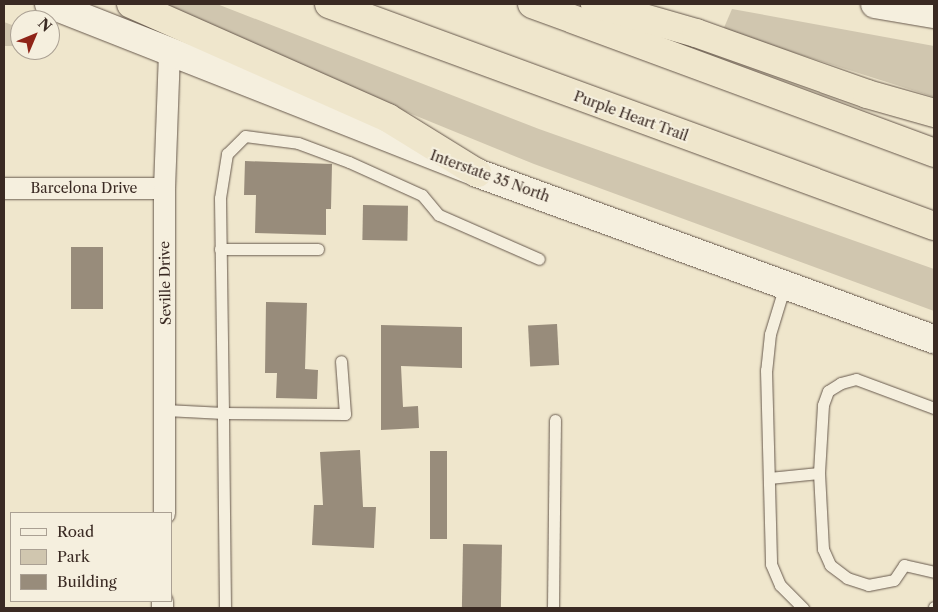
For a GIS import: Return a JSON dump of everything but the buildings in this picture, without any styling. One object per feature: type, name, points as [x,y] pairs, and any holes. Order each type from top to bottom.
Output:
[{"type":"highway","points":[[131,4],[388,118],[477,173]]},
{"type":"highway","name":"Purple Heart Trail","points":[[329,4],[934,226]]},
{"type":"highway","points":[[532,4],[934,153]]},
{"type":"highway","points":[[595,4],[696,33],[867,94],[934,113]]},
{"type":"main road","name":"Interstate 35 North","points":[[49,4],[477,173],[934,339]]},
{"type":"main road","points":[[878,4],[934,14]]},
{"type":"street","name":"Seville Drive","points":[[164,512],[166,410],[164,188],[169,52]]},
{"type":"street","name":"Barcelona Drive","points":[[4,188],[164,188]]},
{"type":"lane","points":[[225,608],[220,198],[227,154],[245,136],[298,143],[349,162],[422,195],[439,215],[539,259]]},
{"type":"lane","points":[[220,249],[318,249]]},
{"type":"lane","points":[[785,285],[770,334],[766,370],[771,564],[780,584],[804,608]]},
{"type":"lane","points":[[166,410],[222,413],[345,414],[341,360]]},
{"type":"lane","points":[[934,408],[856,379],[841,383],[828,391],[823,405],[819,473],[823,549],[830,565],[847,578],[868,585],[894,580],[904,565],[934,572]]},
{"type":"lane","points":[[553,608],[555,420]]},
{"type":"lane","points":[[769,478],[819,473]]},
{"type":"green space","points":[[160,4],[217,4],[539,129],[934,269],[934,311],[534,164],[321,77]]},
{"type":"green space","points":[[732,9],[934,46],[934,97],[723,30]]},
{"type":"green space","points":[[4,22],[10,24],[10,46],[4,46]]}]
